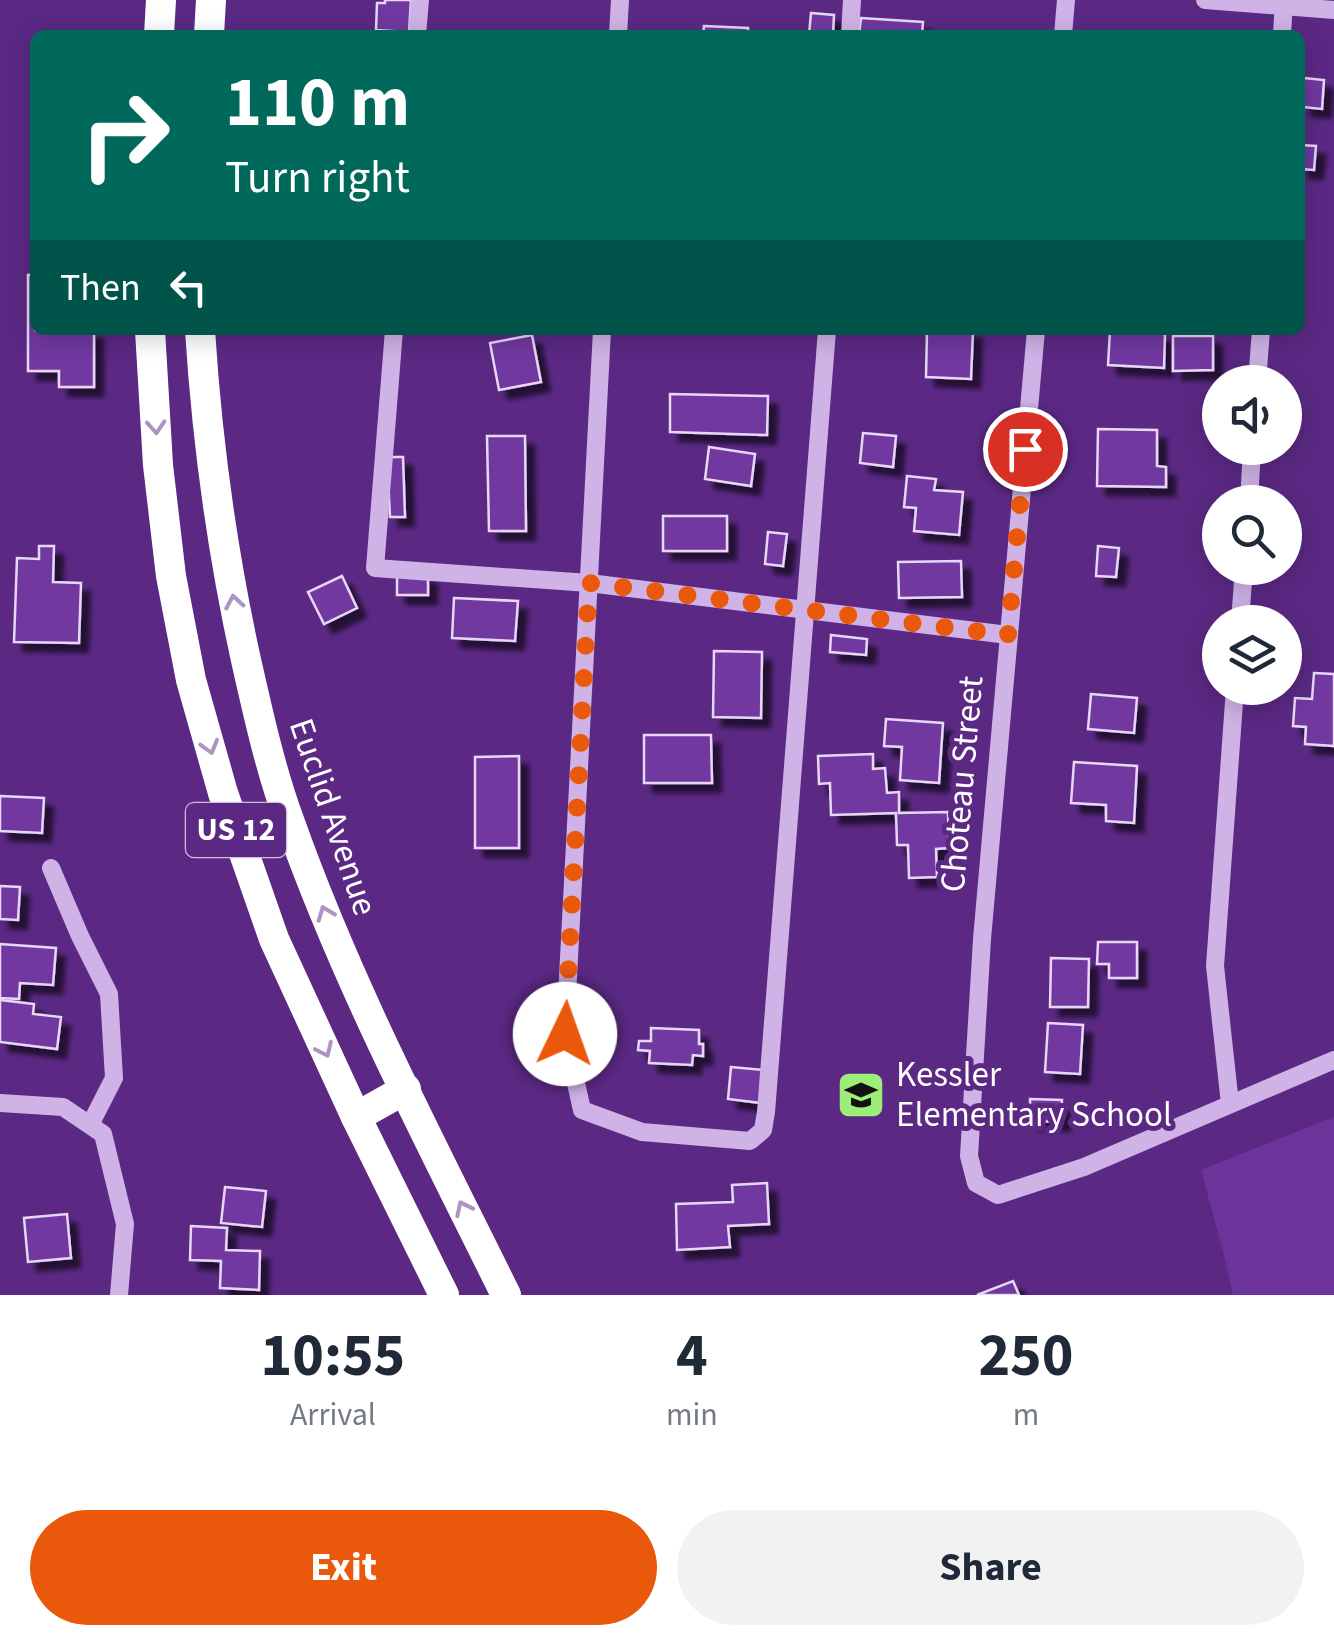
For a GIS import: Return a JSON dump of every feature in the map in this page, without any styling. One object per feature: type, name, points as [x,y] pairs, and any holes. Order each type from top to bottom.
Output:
[{"type":"highway","points":[[159,30],[161,0]]},
{"type":"highway","points":[[209,30],[211,0]]},
{"type":"highway","name":"US 12","points":[[150,335],[170,576],[191,680],[224,793],[274,940],[444,1295]]},
{"type":"highway","name":"Euclid Avenue","points":[[200,335],[213,470],[234,602],[257,711],[288,818],[342,956],[506,1295]]},
{"type":"highway","points":[[356,1117],[406,1089]]},
{"type":"street","points":[[417,30],[420,0]]},
{"type":"street","points":[[618,30],[620,0]]},
{"type":"street","points":[[850,30],[852,0]]},
{"type":"street","points":[[1063,30],[1066,0]]},
{"type":"street","points":[[1205,0],[1283,3],[1334,10]]},
{"type":"street","points":[[1282,30],[1283,3]]},
{"type":"street","points":[[394,335],[375,568],[589,583],[1008,635]]},
{"type":"street","points":[[602,335],[565,1034],[582,1110],[642,1132],[750,1141],[763,1130],[766,1112],[828,335]]},
{"type":"street","name":"Choteau Street","points":[[1036,335],[982,939],[969,1156],[976,1182],[998,1195],[1084,1167],[1230,1104]]},
{"type":"street","points":[[1258,365],[1261,335]]},
{"type":"street","points":[[1235,705],[1216,966],[1230,1104],[1334,1060]]},
{"type":"street","points":[[52,868],[109,994],[114,1078],[90,1126]]},
{"type":"street","points":[[0,1103],[63,1107],[102,1134],[126,1224],[119,1295]]},
{"type":"shaded area","points":[[1334,1117],[1334,1295],[1233,1295],[1201,1170]]},
{"type":"building","points":[[411,0],[409,30],[376,30],[377,3]]},
{"type":"building","points":[[811,13],[834,15],[833,30],[809,30]]},
{"type":"building","points":[[861,18],[923,22],[922,30],[860,30]]},
{"type":"building","points":[[704,26],[748,28],[748,30],[704,30]]},
{"type":"building","points":[[1305,78],[1324,80],[1322,109],[1305,107]]},
{"type":"building","points":[[1305,145],[1316,146],[1314,170],[1305,169]]},
{"type":"building","points":[[30,275],[30,335],[94,335],[94,387],[59,387],[59,371],[28,371]]},
{"type":"building","points":[[532,335],[541,382],[499,390],[490,343]]},
{"type":"building","points":[[927,335],[973,335],[971,379],[926,377]]},
{"type":"building","points":[[1110,335],[1165,335],[1164,368],[1108,365]]},
{"type":"building","points":[[1173,336],[1213,336],[1213,365],[1202,365],[1202,370],[1173,371]]},
{"type":"building","points":[[670,394],[768,396],[767,435],[670,432]]},
{"type":"building","points":[[1098,429],[1157,430],[1157,466],[1166,467],[1166,487],[1097,486]]},
{"type":"building","points":[[863,433],[896,436],[893,467],[860,463]]},
{"type":"building","points":[[487,436],[525,436],[526,531],[489,531]]},
{"type":"building","points":[[709,447],[755,454],[751,486],[705,479]]},
{"type":"building","points":[[387,457],[403,457],[405,517],[390,517]]},
{"type":"building","points":[[907,476],[936,479],[934,490],[963,492],[959,535],[914,531],[916,508],[904,507]]},
{"type":"building","points":[[663,516],[727,516],[727,551],[663,551]]},
{"type":"building","points":[[768,532],[787,534],[783,566],[765,564]]},
{"type":"building","points":[[39,546],[54,546],[53,582],[81,583],[79,643],[14,642],[17,558],[39,559]]},
{"type":"building","points":[[1098,546],[1119,548],[1116,577],[1096,576]]},
{"type":"building","points":[[961,561],[962,597],[899,598],[898,562]]},
{"type":"building","points":[[397,575],[428,575],[428,595],[397,595]]},
{"type":"building","points":[[342,576],[357,608],[324,624],[308,592]]},
{"type":"building","points":[[454,598],[518,601],[515,641],[452,638]]},
{"type":"building","points":[[831,635],[867,639],[866,655],[830,652]]},
{"type":"building","points":[[714,651],[762,652],[761,718],[713,717]]},
{"type":"building","points":[[1314,673],[1334,674],[1334,746],[1305,744],[1306,727],[1293,726],[1294,705],[1302,705],[1302,698],[1312,699]]},
{"type":"building","points":[[1091,694],[1137,698],[1134,733],[1088,729]]},
{"type":"building","points":[[886,719],[943,723],[939,783],[900,780],[902,747],[884,746]]},
{"type":"building","points":[[644,735],[711,735],[712,783],[644,783]]},
{"type":"building","points":[[873,754],[873,769],[885,768],[887,793],[899,792],[899,813],[948,812],[949,848],[936,849],[937,877],[909,878],[908,845],[897,845],[896,813],[831,815],[830,783],[819,784],[818,756]]},
{"type":"building","points":[[519,756],[519,848],[475,848],[475,757]]},
{"type":"building","points":[[1074,762],[1137,766],[1134,823],[1106,821],[1106,805],[1071,803]]},
{"type":"building","points":[[0,796],[44,798],[42,833],[0,831]]},
{"type":"building","points":[[0,886],[20,887],[18,920],[0,919]]},
{"type":"building","points":[[1098,942],[1137,942],[1137,978],[1109,978],[1109,964],[1097,964]]},
{"type":"building","points":[[0,944],[56,948],[53,985],[20,983],[19,999],[0,998]]},
{"type":"building","points":[[1051,958],[1089,959],[1088,1007],[1050,1007]]},
{"type":"building","points":[[0,1000],[34,1004],[33,1014],[61,1017],[57,1049],[0,1042]]},
{"type":"building","points":[[1048,1023],[1083,1025],[1080,1074],[1045,1072]]},
{"type":"building","points":[[651,1028],[699,1030],[703,1056],[693,1055],[692,1065],[649,1063],[650,1051],[638,1050],[639,1041],[651,1041]]},
{"type":"building","points":[[731,1067],[764,1070],[761,1103],[728,1099]]},
{"type":"building","points":[[1030,1099],[1062,1100],[1061,1122],[1030,1121]]},
{"type":"building","points":[[767,1183],[769,1224],[728,1226],[730,1247],[677,1250],[676,1204],[733,1202],[732,1185]]},
{"type":"building","points":[[225,1187],[266,1191],[262,1227],[221,1223]]},
{"type":"building","points":[[67,1214],[71,1258],[28,1262],[24,1218]]},
{"type":"building","points":[[191,1226],[227,1228],[226,1250],[260,1251],[259,1290],[220,1288],[221,1261],[190,1260]]},
{"type":"building","points":[[1013,1281],[1019,1295],[977,1295]]},
{"type":"place","name":"Kessler Elementary School","points":[[861,1095]]},
{"type":"route","points":[[565,1034],[589,583],[1008,635],[1025,449]]}]
